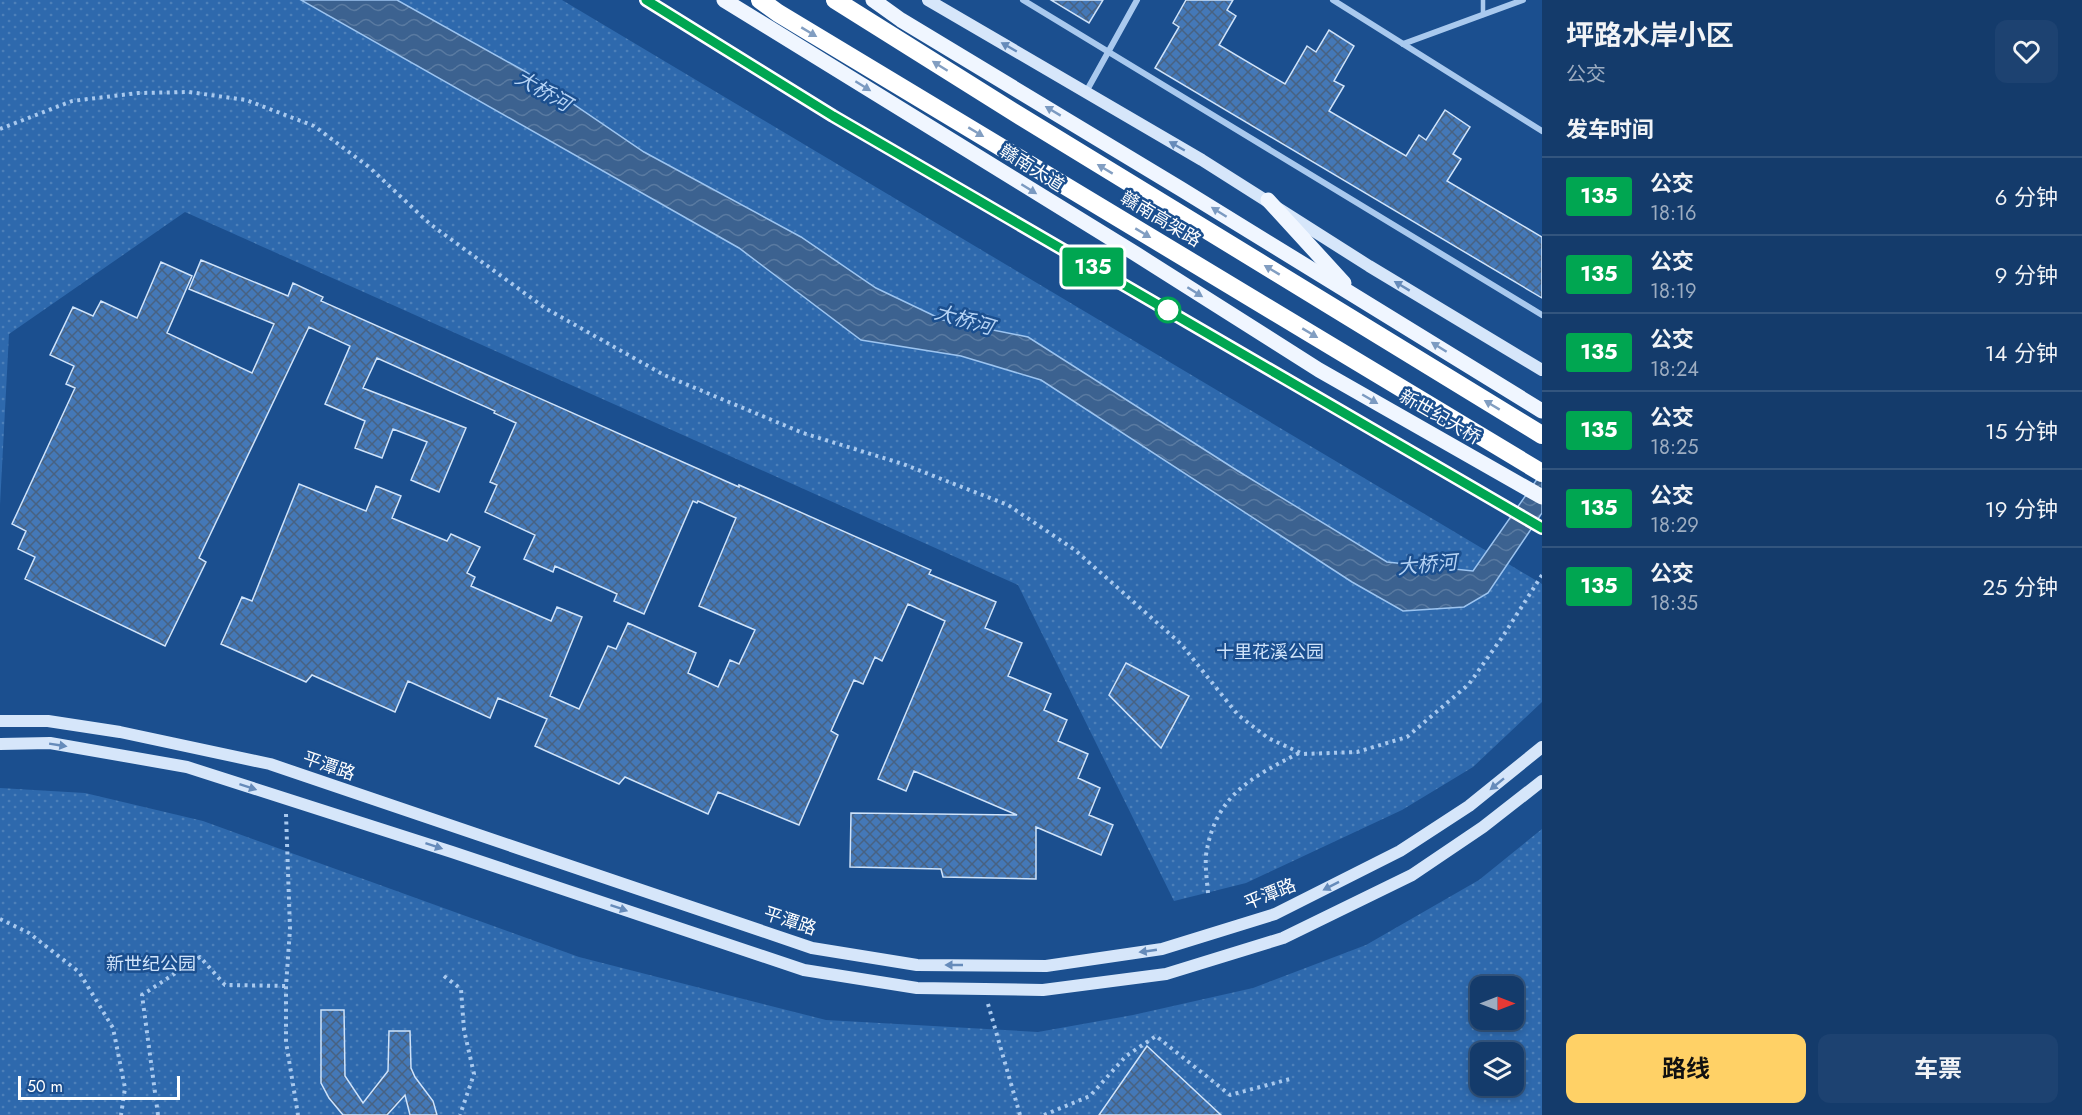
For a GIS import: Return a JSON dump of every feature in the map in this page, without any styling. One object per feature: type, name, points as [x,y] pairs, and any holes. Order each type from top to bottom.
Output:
[{"type":"highway","name":"赣南高架路","points":[[760,0],[778,14],[1542,473]]},
{"type":"highway","name":"赣南高架路","points":[[835,0],[1542,435]]},
{"type":"main road","points":[[646,0],[833,116],[1542,528]]},
{"type":"main road","name":"赣南大道","points":[[724,0],[1136,254],[1319,370]]},
{"type":"main road","points":[[873,0],[901,20],[1542,411]]},
{"type":"main road","points":[[928,0],[1268,200],[1369,266],[1542,370]]},
{"type":"main road","points":[[1268,200],[1359,298]]},
{"type":"main road","name":"新世纪大桥","points":[[1319,370],[1542,497]]},
{"type":"main road","name":"平潭路","points":[[0,721],[48,721],[120,732],[270,764],[812,948],[917,965],[1046,966],[1162,949],[1275,914],[1400,851],[1469,806],[1542,747]]},
{"type":"main road","points":[[0,744],[50,743],[187,767],[452,852],[804,970],[917,988],[1043,990],[1166,974],[1283,938],[1412,875],[1483,827],[1542,782]]},
{"type":"street","points":[[1023,0],[1542,315]]},
{"type":"street","points":[[1086,92],[1137,0]]},
{"type":"street","points":[[1334,0],[1542,131]]},
{"type":"street","points":[[1403,44],[1523,0]]},
{"type":"lane","points":[[1483,0],[1483,16]]},
{"type":"path","points":[[0,129],[72,101],[138,93],[189,92],[246,100],[314,126],[369,167],[430,224],[545,308],[664,375],[802,433],[903,464],[1008,506],[1075,550],[1181,644],[1239,715],[1268,738],[1300,753]]},
{"type":"path","points":[[1208,893],[1206,857],[1215,819],[1235,792],[1260,773],[1300,753],[1357,752],[1407,737],[1469,684],[1542,575]]},
{"type":"path","points":[[286,799],[290,929],[286,986],[286,1042],[298,1115]]},
{"type":"path","points":[[0,919],[29,933],[79,972],[113,1028],[125,1088],[121,1115]]},
{"type":"path","points":[[158,1115],[142,995],[200,957],[225,985],[286,986]]},
{"type":"path","points":[[444,976],[461,989],[464,1030],[474,1074],[460,1115]]},
{"type":"path","points":[[984,989],[1020,1115]]},
{"type":"path","points":[[1044,1115],[1090,1096],[1126,1056],[1156,1036],[1230,1095],[1290,1079]]},
{"type":"green space","name":"十里花溪公园","points":[[0,0],[562,0],[1542,584],[1542,702],[1473,767],[1402,810],[1246,883],[1174,901],[1018,585],[185,212],[9,334],[0,505]]},
{"type":"green space","name":"新世纪公园","points":[[0,788],[85,793],[203,821],[579,957],[826,1020],[1038,1032],[1133,1015],[1253,988],[1366,945],[1479,880],[1542,829],[1542,1115],[0,1115]]},
{"type":"water","name":"大桥河","points":[[301,0],[397,0],[526,72],[644,152],[801,237],[876,288],[943,320],[1028,337],[1238,471],[1387,562],[1473,571],[1542,472],[1542,513],[1488,593],[1464,607],[1403,611],[1352,582],[1041,380],[961,356],[861,340],[739,248]]},
{"type":"building","points":[[1051,0],[1103,0],[1089,23]]},
{"type":"building","points":[[1186,0],[1233,0],[1227,10],[1236,16],[1219,45],[1285,84],[1307,46],[1316,52],[1329,30],[1354,46],[1334,81],[1344,86],[1329,111],[1406,156],[1419,135],[1426,140],[1445,110],[1470,127],[1453,154],[1461,159],[1447,181],[1542,237],[1542,298],[1155,68],[1179,27],[1173,23]]},
{"type":"building","points":[[201,260],[288,296],[293,283],[323,297],[321,301],[931,570],[929,574],[996,602],[985,628],[1022,643],[1008,676],[1051,694],[1044,710],[1067,720],[1058,741],[1088,754],[1078,778],[1100,788],[1089,815],[1113,825],[1101,855],[1036,827],[1036,879],[943,877],[941,869],[850,867],[851,813],[1017,815],[914,771],[906,791],[878,779],[945,621],[908,604],[882,661],[875,657],[863,684],[854,680],[831,731],[838,735],[799,825],[718,792],[708,814],[625,777],[619,784],[535,746],[547,719],[498,698],[490,718],[408,681],[395,712],[312,675],[306,682],[221,644],[242,597],[252,601],[299,484],[366,511],[376,486],[401,496],[392,518],[447,541],[451,534],[480,547],[467,573],[475,577],[471,586],[551,621],[557,607],[582,617],[550,696],[579,709],[608,646],[616,649],[628,623],[696,653],[688,673],[718,687],[730,660],[739,664],[755,630],[699,606],[736,518],[698,501],[697,503],[693,501],[644,614],[614,601],[617,594],[555,566],[553,572],[524,559],[535,535],[485,512],[497,485],[490,482],[516,423],[494,413],[495,411],[377,358],[363,388],[466,428],[439,492],[411,480],[427,442],[393,429],[382,458],[355,448],[365,421],[325,404],[350,346],[309,327],[199,558],[206,562],[165,646],[25,579],[35,557],[18,549],[26,531],[12,524],[75,388],[66,384],[74,366],[50,355],[73,307],[93,316],[101,301],[137,318],[161,262],[192,276],[167,333],[252,373],[274,324],[189,289]]},
{"type":"building","points":[[1126,663],[1189,696],[1161,748],[1109,695]]},
{"type":"building","points":[[321,1010],[344,1010],[345,1076],[363,1103],[388,1071],[389,1031],[410,1031],[411,1068],[433,1101],[437,1115],[410,1115],[405,1095],[387,1115],[343,1115],[329,1098],[321,1083]]},
{"type":"building","points":[[1147,1046],[1221,1115],[1099,1115]]},
{"type":"bus line","name":"135","points":[[646,0],[833,116],[1542,528]]}]
